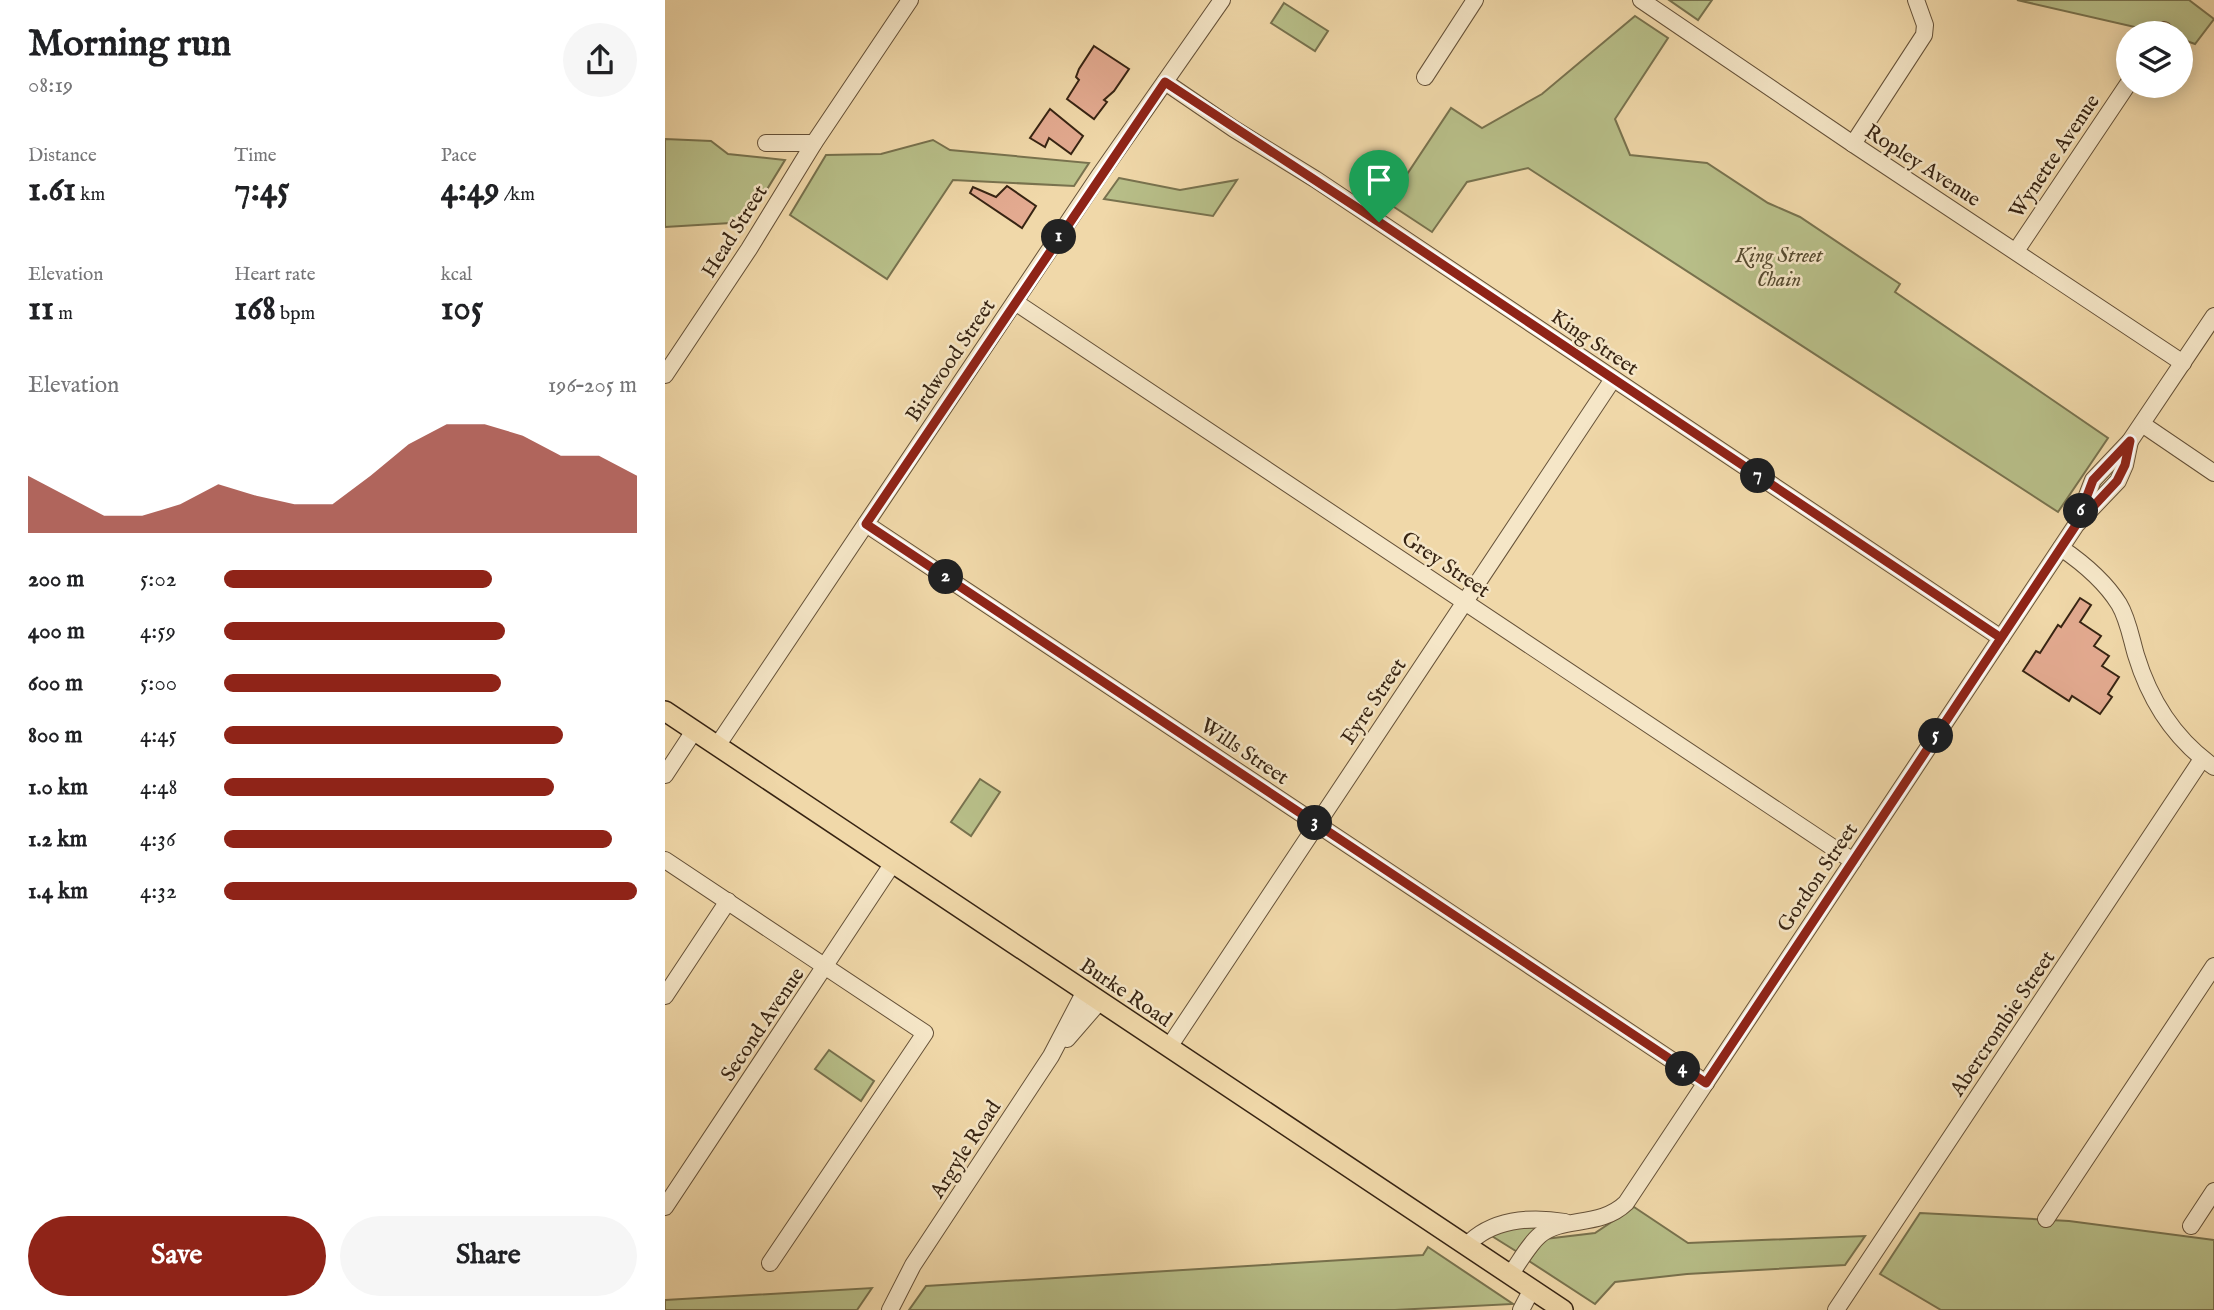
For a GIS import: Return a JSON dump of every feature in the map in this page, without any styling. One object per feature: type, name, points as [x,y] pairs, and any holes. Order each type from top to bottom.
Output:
[{"type":"main road","name":"Burke Road","points":[[665,711],[1563,1310]]},
{"type":"street","name":"Head Street","points":[[665,375],[749,249],[814,143],[910,0]]},
{"type":"street","name":"Birdwood Street","points":[[717,746],[1015,302],[1222,0]]},
{"type":"street","points":[[1425,77],[1475,0]]},
{"type":"street","name":"Ropley Avenue","points":[[1641,0],[2183,363]]},
{"type":"street","points":[[1853,144],[1921,41],[1924,31],[1916,0]]},
{"type":"street","name":"King Street","points":[[1165,82],[1234,130],[1315,179],[2001,638]]},
{"type":"street","name":"Wynette Avenue","points":[[2016,251],[2119,98]]},
{"type":"street","points":[[766,144],[814,143]]},
{"type":"street","name":"Grey Street","points":[[1015,302],[1853,861]]},
{"type":"street","name":"Gordon Street","points":[[1510,1275],[1541,1234],[1573,1223],[1604,1217],[1618,1211],[1626,1203],[2076,525],[2117,481],[2125,465],[2130,441],[2214,316]]},
{"type":"street","name":"Eyre Street","points":[[1169,1047],[1613,379]]},
{"type":"street","points":[[2142,424],[2214,473]]},
{"type":"street","name":"Wills Street","points":[[866,524],[1706,1083]]},
{"type":"street","points":[[2061,548],[2093,573],[2120,605],[2154,702],[2179,737],[2208,763]]},
{"type":"street","points":[[665,775],[694,731]]},
{"type":"street","name":"Abercrombie Street","points":[[1836,1310],[2208,763]]},
{"type":"street","points":[[665,860],[925,1033],[771,1264]]},
{"type":"street","name":"Second Avenue","points":[[665,1208],[893,863]]},
{"type":"street","points":[[665,996],[728,901]]},
{"type":"street","points":[[2046,1219],[2214,966]]},
{"type":"street","name":"Argyle Road","points":[[877,1310],[913,1265],[1092,996]]},
{"type":"street","points":[[2191,1227],[2214,1191]]},
{"type":"street","name":"Gordon Street","points":[[1466,1245],[1482,1231],[1500,1224],[1551,1220],[1573,1223]]},
{"type":"street","name":"Argyle Road","points":[[890,1310],[913,1265]]},
{"type":"street","points":[[1521,1310],[1532,1289]]},
{"type":"green space","points":[[1669,0],[1712,0],[1698,20]]},
{"type":"green space","points":[[2017,0],[2189,0],[2214,19],[2195,44],[2193,21],[2116,23]]},
{"type":"green space","points":[[1284,3],[1328,31],[1315,51],[1271,23]]},
{"type":"green space","name":"King Street Chain","points":[[1635,16],[1668,38],[1615,119],[1630,155],[1707,163],[1768,203],[1800,217],[1900,284],[1895,292],[2108,438],[2058,512],[1528,168],[1467,182],[1432,232],[1388,203],[1451,108],[1482,128],[1542,94]]},
{"type":"green space","points":[[665,139],[711,141],[728,154],[785,160],[747,222],[665,227]]},
{"type":"green space","points":[[933,140],[950,150],[1089,163],[1074,186],[953,180],[887,279],[790,215],[826,155],[881,154]]},
{"type":"green space","points":[[1119,178],[1180,190],[1237,180],[1213,216],[1104,199]]},
{"type":"green space","points":[[980,779],[1000,792],[971,836],[951,822]]},
{"type":"green space","points":[[829,1050],[874,1081],[861,1101],[815,1069]]},
{"type":"green space","points":[[1634,1207],[1688,1243],[1865,1236],[1845,1265],[1687,1274],[1615,1282],[1595,1304],[1529,1261],[1545,1239],[1595,1233]]},
{"type":"green space","points":[[1920,1213],[2069,1221],[2214,1240],[2214,1310],[1941,1310],[1880,1274]]},
{"type":"green space","points":[[1539,1227],[1519,1253],[1487,1233],[1493,1229]]},
{"type":"green space","points":[[1428,1247],[1513,1304],[1395,1310],[909,1310],[926,1286],[1423,1255]]},
{"type":"green space","points":[[872,1288],[857,1310],[665,1310],[665,1300]]},
{"type":"building","points":[[1094,46],[1129,69],[1114,91],[1104,100],[1107,102],[1094,119],[1067,99],[1079,80],[1076,77],[1079,69]]},
{"type":"building","points":[[1050,109],[1083,136],[1071,154],[1049,138],[1045,147],[1030,138]]},
{"type":"building","points":[[1007,186],[1036,206],[1022,228],[970,193],[973,187],[996,197]]},
{"type":"building","points":[[2080,598],[2091,605],[2080,622],[2101,636],[2094,646],[2109,656],[2102,666],[2119,677],[2108,694],[2112,697],[2100,714],[2072,696],[2069,701],[2023,671],[2036,651],[2040,653],[2058,625],[2061,627]]},
{"type":"route","points":[[1379,222],[1234,130],[1165,82],[866,524],[1706,1083],[2001,638],[2076,525],[2121,475],[2130,441],[2113,461],[2097,474],[2089,486],[2076,525],[2061,548],[2001,638],[1379,222]]}]
